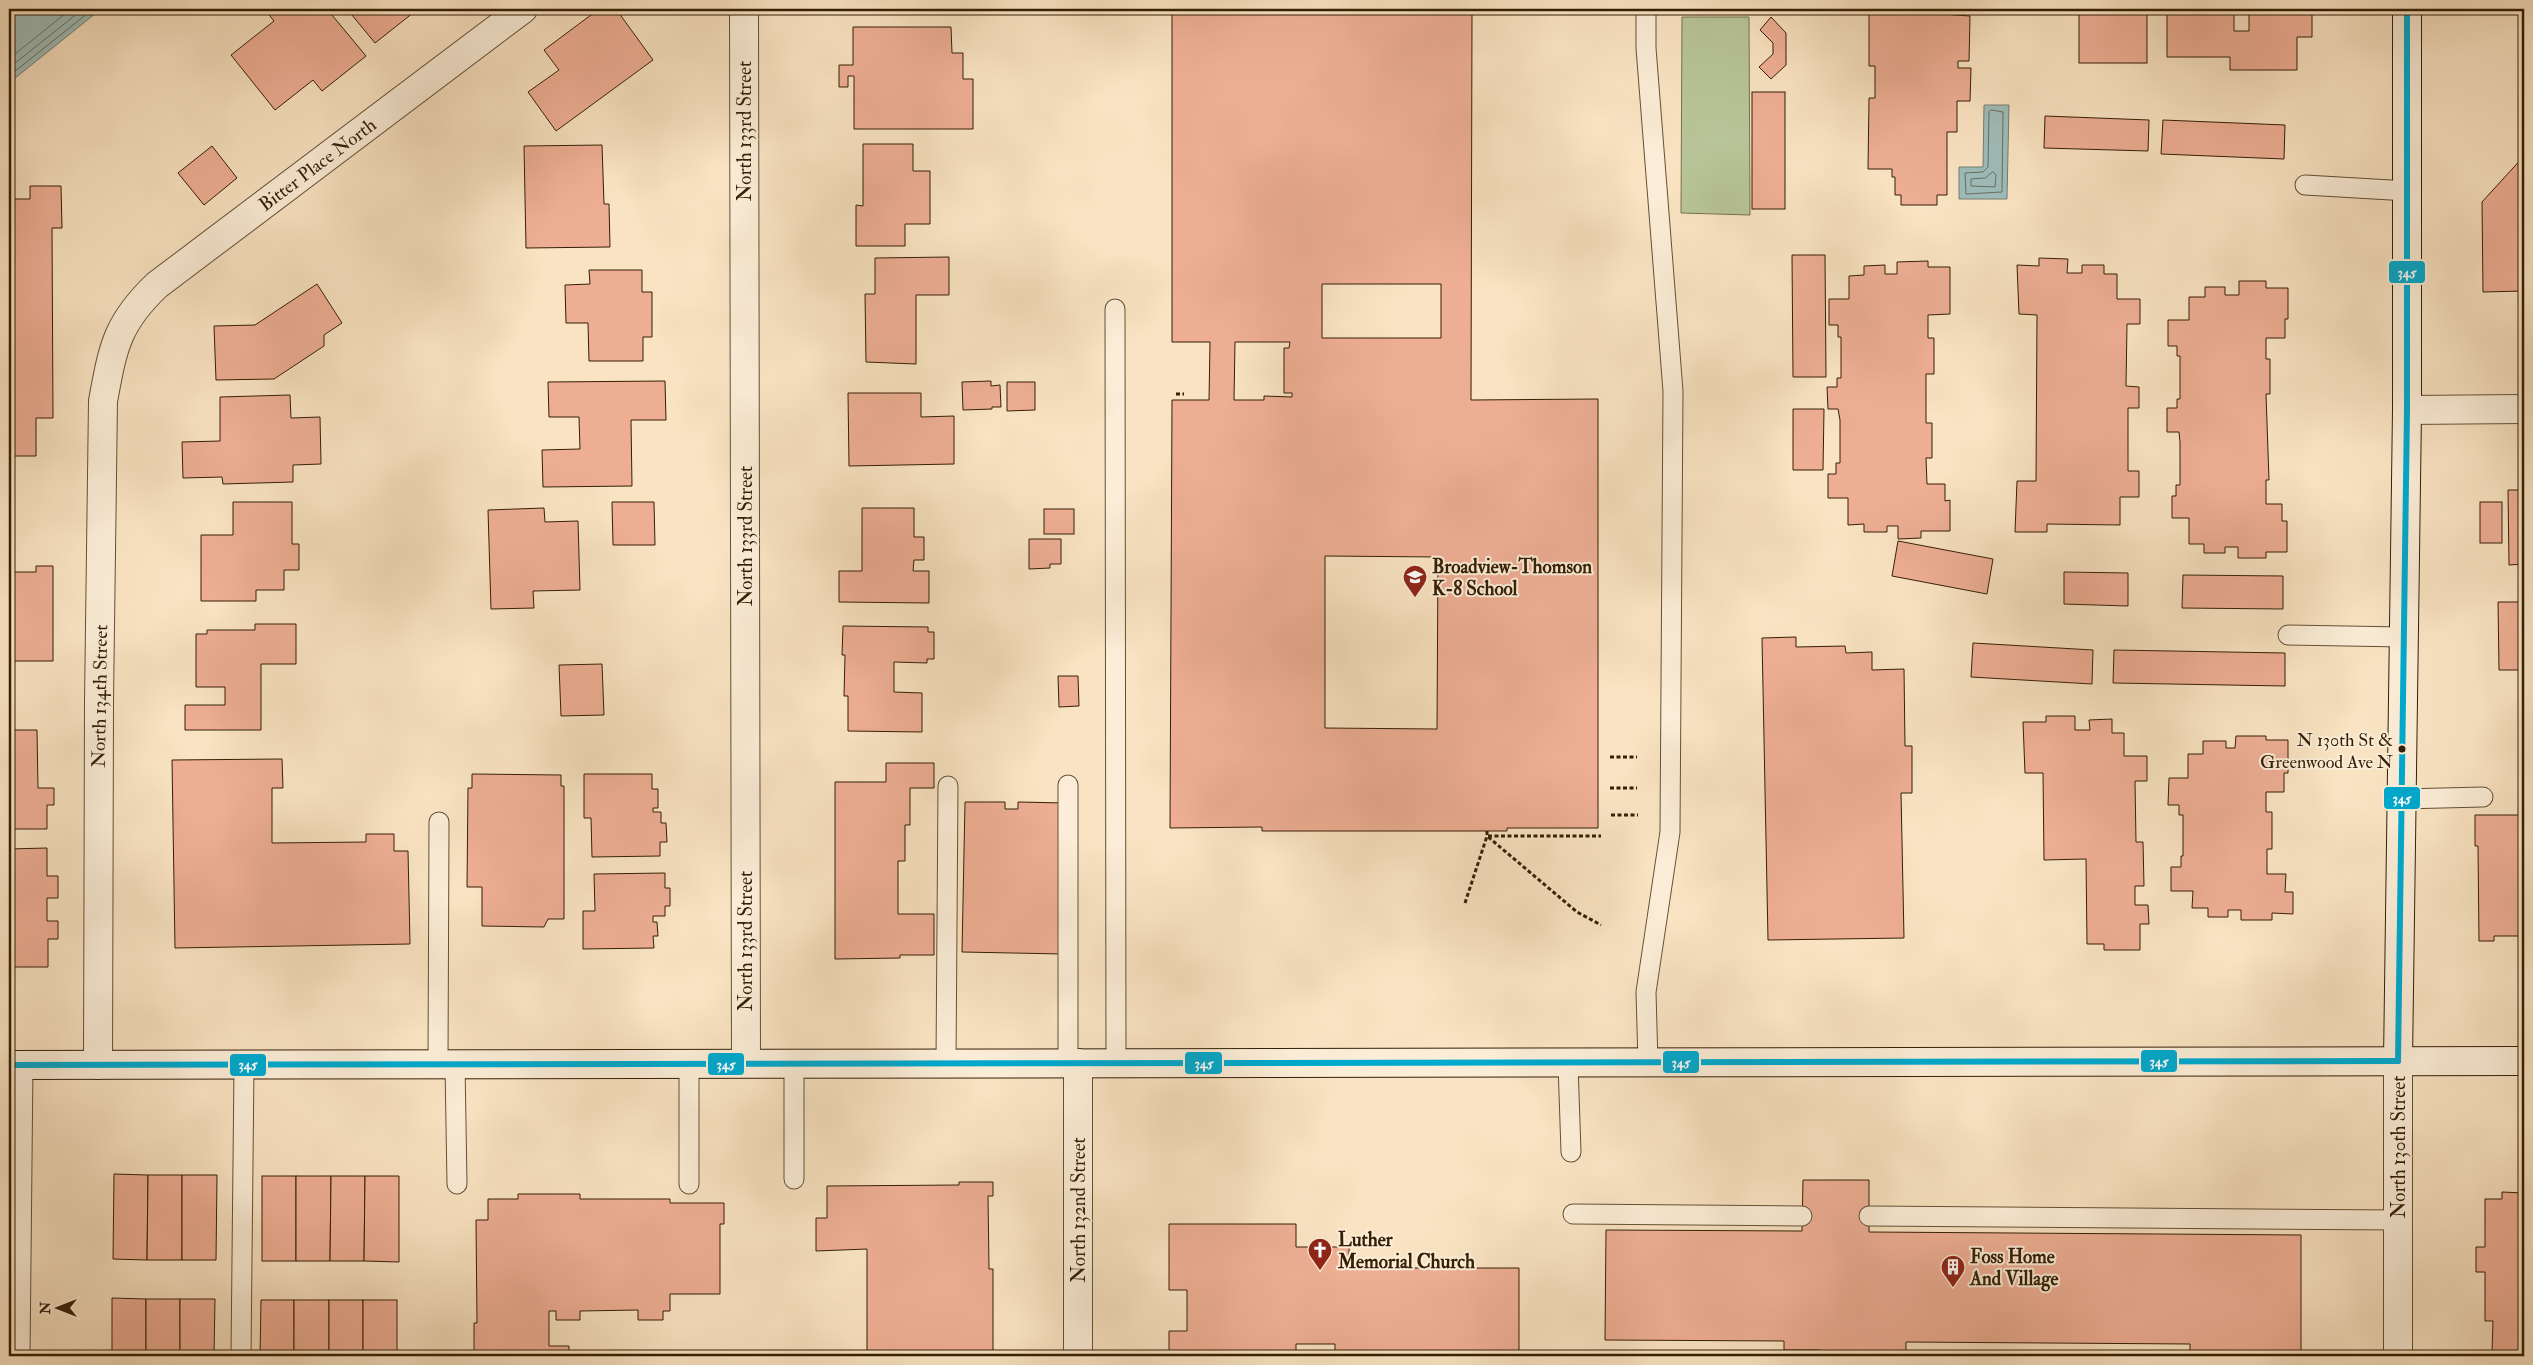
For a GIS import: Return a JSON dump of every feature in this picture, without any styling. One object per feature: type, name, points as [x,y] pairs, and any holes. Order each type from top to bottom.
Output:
[{"type":"main road","name":"Bitter Place North","points":[[120,330],[136,304],[157,285],[523,9]]},
{"type":"main road","name":"North 133rd Street","points":[[744,9],[746,1062]]},
{"type":"main road","name":"North 130th Street","points":[[2398,1356],[2398,1061],[2407,410],[2407,9]]},
{"type":"main road","name":"North 134th Street","points":[[98,1065],[98,702],[103,401],[120,330]]},
{"type":"main road","points":[[2407,410],[2524,409]]},
{"type":"main road","points":[[16,1065],[746,1062],[1568,1064],[2524,1061]]},
{"type":"main road","name":"North 132nd Street","points":[[1073,1063],[1078,1356]]},
{"type":"lane","points":[[1646,9],[1646,48],[1673,391],[1670,832],[1646,992],[1648,1063]]},
{"type":"lane","points":[[2305,185],[2408,191]]},
{"type":"lane","points":[[1115,309],[1116,1064]]},
{"type":"lane","points":[[2288,635],[2404,637]]},
{"type":"lane","points":[[1068,785],[1073,1063]]},
{"type":"lane","points":[[946,1063],[948,786]]},
{"type":"lane","points":[[2402,799],[2482,797]]},
{"type":"lane","points":[[439,822],[446,1064],[457,1184]]},
{"type":"lane","points":[[794,1062],[794,1179]]},
{"type":"lane","points":[[689,1063],[689,1184]]},
{"type":"lane","points":[[1568,1064],[1571,1152]]},
{"type":"lane","points":[[16,1065],[15,1220],[20,1356]]},
{"type":"lane","points":[[241,1356],[244,1065]]},
{"type":"lane","points":[[1573,1214],[1802,1216]]},
{"type":"lane","points":[[1869,1216],[2398,1220]]},
{"type":"path","points":[[1176,394],[1184,394]]},
{"type":"path","points":[[1610,757],[1645,757]]},
{"type":"path","points":[[1610,788],[1645,788]]},
{"type":"path","points":[[1611,816],[1645,815]]},
{"type":"path","points":[[1487,833],[1601,836]]},
{"type":"path","points":[[1465,903],[1487,833]]},
{"type":"path","points":[[1487,833],[1577,912],[1601,925]]},
{"type":"green space","points":[[1682,17],[1749,17],[1750,215],[1681,213]]},
{"type":"water","points":[[9,9],[101,9],[9,83]]},
{"type":"water","points":[[1984,105],[2009,105],[2007,199],[1959,199],[1959,167],[1983,167]]},
{"type":"building","points":[[269,9],[327,9],[366,56],[322,91],[313,80],[275,110],[231,55],[274,21],[266,11]]},
{"type":"building","points":[[347,9],[418,9],[375,43]]},
{"type":"building","points":[[599,9],[616,9],[653,60],[556,131],[528,92],[559,70],[544,50]]},
{"type":"building","points":[[927,9],[950,9],[950,12],[927,13]]},
{"type":"building","points":[[1172,9],[1587,9],[1587,12],[1472,11],[1471,400],[1598,399],[1598,828],[1507,828],[1507,831],[1262,831],[1262,827],[1170,828],[1172,400],[1209,400],[1210,342],[1172,342]],"holes":[[[1322,284],[1441,284],[1441,338],[1322,338]],[[1235,342],[1290,342],[1289,348],[1284,348],[1284,393],[1292,393],[1292,397],[1264,396],[1264,400],[1234,400]],[[1325,556],[1438,557],[1437,729],[1325,728]]]},
{"type":"building","points":[[1869,9],[1914,9],[1914,12],[1970,16],[1969,61],[1958,61],[1958,68],[1971,68],[1970,101],[1957,101],[1957,132],[1947,132],[1947,195],[1937,195],[1937,205],[1901,205],[1901,195],[1895,195],[1895,177],[1892,177],[1892,169],[1868,169],[1869,98],[1875,98],[1875,66],[1869,66]]},
{"type":"building","points":[[2079,9],[2147,9],[2147,63],[2079,63]]},
{"type":"building","points":[[2167,9],[2234,9],[2234,31],[2249,31],[2249,9],[2312,9],[2312,37],[2297,37],[2297,70],[2230,70],[2230,57],[2167,57]]},
{"type":"building","points":[[1771,17],[1786,33],[1786,65],[1771,79],[1759,67],[1773,54],[1773,43],[1760,30]]},
{"type":"building","points":[[853,27],[951,27],[952,53],[963,53],[963,79],[973,79],[973,129],[854,129],[854,76],[848,76],[848,87],[839,87],[839,65],[853,65]]},
{"type":"building","points":[[1752,92],[1785,92],[1785,209],[1752,209]]},
{"type":"building","points":[[2045,116],[2149,120],[2148,151],[2044,148]]},
{"type":"building","points":[[2163,120],[2285,125],[2284,159],[2161,154]]},
{"type":"building","points":[[863,144],[913,144],[913,171],[930,171],[930,224],[905,224],[905,246],[856,246],[856,205],[863,206]]},
{"type":"building","points":[[602,145],[604,204],[609,204],[610,247],[526,248],[524,146]]},
{"type":"building","points":[[212,146],[237,178],[204,205],[178,173]]},
{"type":"building","points":[[2524,156],[2524,291],[2483,292],[2482,202]]},
{"type":"building","points":[[30,186],[61,186],[62,228],[52,228],[53,418],[36,418],[36,456],[9,456],[9,199],[30,199]]},
{"type":"building","points":[[1792,255],[1825,255],[1826,377],[1793,377]]},
{"type":"building","points":[[949,257],[949,295],[916,295],[916,364],[866,362],[865,294],[875,294],[875,258]]},
{"type":"building","points":[[2039,258],[2068,259],[2067,273],[2082,273],[2082,265],[2104,265],[2104,274],[2117,274],[2117,299],[2140,299],[2140,324],[2127,324],[2126,386],[2139,387],[2139,408],[2128,408],[2128,471],[2139,471],[2139,497],[2120,497],[2120,525],[2047,524],[2047,532],[2015,532],[2017,481],[2036,481],[2037,315],[2019,314],[2017,265],[2039,266]]},
{"type":"building","points":[[1928,261],[1928,267],[1950,267],[1950,314],[1928,315],[1928,338],[1934,338],[1934,374],[1926,374],[1926,423],[1932,423],[1932,458],[1926,458],[1927,484],[1945,484],[1945,501],[1950,500],[1950,531],[1921,531],[1921,538],[1898,539],[1898,526],[1887,526],[1887,532],[1864,532],[1864,524],[1848,525],[1848,498],[1828,498],[1828,474],[1836,474],[1836,463],[1840,463],[1840,420],[1838,409],[1828,409],[1827,387],[1837,387],[1837,378],[1841,378],[1841,337],[1838,337],[1838,325],[1829,325],[1829,299],[1849,299],[1849,276],[1864,275],[1864,266],[1885,265],[1885,274],[1897,274],[1897,262]]},
{"type":"building","points":[[589,270],[642,270],[642,292],[652,292],[652,337],[643,337],[643,361],[589,361],[588,323],[566,323],[565,285],[590,284]]},
{"type":"building","points":[[2239,281],[2266,281],[2266,288],[2288,288],[2288,319],[2285,319],[2285,338],[2266,338],[2266,359],[2270,359],[2270,394],[2266,394],[2269,480],[2266,480],[2266,504],[2282,504],[2282,521],[2287,521],[2287,552],[2266,552],[2266,558],[2238,558],[2238,547],[2225,547],[2225,553],[2204,553],[2204,544],[2189,544],[2189,518],[2172,518],[2172,496],[2176,496],[2176,485],[2180,485],[2180,442],[2179,432],[2167,432],[2167,408],[2177,408],[2177,399],[2180,399],[2180,356],[2177,356],[2177,346],[2168,346],[2168,320],[2189,320],[2189,297],[2205,297],[2205,287],[2225,287],[2225,295],[2239,295]]},
{"type":"building","points":[[317,284],[342,323],[324,335],[324,346],[274,379],[216,380],[214,326],[255,325]]},
{"type":"building","points":[[665,381],[666,420],[631,420],[632,486],[543,487],[542,450],[580,449],[579,417],[549,417],[548,382]]},
{"type":"building","points":[[991,381],[991,386],[1000,385],[1001,407],[963,410],[962,382]]},
{"type":"building","points":[[1007,382],[1035,382],[1035,410],[1007,411]]},
{"type":"building","points":[[848,393],[921,393],[921,417],[954,416],[954,464],[849,466]]},
{"type":"building","points":[[290,395],[291,418],[320,417],[321,464],[293,465],[293,482],[223,484],[222,477],[183,478],[182,442],[220,441],[220,397]]},
{"type":"building","points":[[1793,409],[1824,409],[1823,470],[1793,470]]},
{"type":"building","points":[[2508,490],[2524,490],[2524,564],[2509,565]]},
{"type":"building","points":[[233,502],[292,502],[292,544],[299,544],[299,570],[284,570],[284,590],[256,590],[256,601],[201,601],[201,535],[233,535]]},
{"type":"building","points":[[612,502],[654,502],[655,545],[613,545]]},
{"type":"building","points":[[2480,502],[2502,502],[2502,543],[2480,543]]},
{"type":"building","points":[[544,508],[545,522],[578,521],[580,590],[533,591],[534,608],[491,609],[488,510]]},
{"type":"building","points":[[862,508],[914,508],[914,537],[924,537],[924,560],[914,560],[913,571],[929,571],[929,603],[839,602],[839,571],[862,571]]},
{"type":"building","points":[[1044,509],[1074,509],[1074,534],[1044,534]]},
{"type":"building","points":[[1029,539],[1061,539],[1061,564],[1050,564],[1050,568],[1029,569]]},
{"type":"building","points":[[1898,541],[1993,559],[1987,594],[1892,576]]},
{"type":"building","points":[[36,566],[53,566],[53,661],[9,661],[9,572],[36,572]]},
{"type":"building","points":[[2064,572],[2128,573],[2128,606],[2064,604]]},
{"type":"building","points":[[2183,575],[2283,576],[2283,609],[2182,608]]},
{"type":"building","points":[[2498,602],[2524,602],[2524,670],[2499,670]]},
{"type":"building","points":[[255,624],[296,624],[296,664],[261,664],[261,730],[185,730],[185,705],[225,705],[225,687],[196,687],[196,634],[207,634],[207,630],[255,630]]},
{"type":"building","points":[[843,626],[928,627],[928,632],[934,632],[934,659],[927,659],[927,663],[894,662],[894,692],[922,693],[922,732],[848,731],[848,696],[844,696],[845,655],[842,655]]},
{"type":"building","points":[[1796,637],[1796,647],[1845,646],[1846,653],[1872,652],[1872,670],[1904,669],[1905,746],[1912,746],[1912,793],[1901,793],[1904,938],[1768,940],[1762,638]]},
{"type":"building","points":[[1973,643],[2093,650],[2092,684],[1971,677]]},
{"type":"building","points":[[2114,650],[2285,653],[2285,686],[2113,683]]},
{"type":"building","points":[[602,664],[604,715],[561,716],[559,665]]},
{"type":"building","points":[[1058,676],[1078,676],[1079,706],[1059,707]]},
{"type":"building","points":[[2046,716],[2075,716],[2075,730],[2090,730],[2089,720],[2112,719],[2112,733],[2124,733],[2124,756],[2147,756],[2147,781],[2135,781],[2136,842],[2143,842],[2144,886],[2135,886],[2135,905],[2148,905],[2149,924],[2140,924],[2140,950],[2104,950],[2104,944],[2087,944],[2086,859],[2044,860],[2043,773],[2025,773],[2023,722],[2046,722]]},
{"type":"building","points":[[9,730],[37,730],[38,788],[54,788],[54,805],[47,805],[47,829],[9,829]]},
{"type":"building","points":[[2236,736],[2266,736],[2266,740],[2288,740],[2288,773],[2284,773],[2284,792],[2266,792],[2266,812],[2272,812],[2272,849],[2267,849],[2267,874],[2286,874],[2285,892],[2293,892],[2293,914],[2272,913],[2272,920],[2241,920],[2241,910],[2228,910],[2228,917],[2208,917],[2208,908],[2192,908],[2193,891],[2171,891],[2171,867],[2181,867],[2181,856],[2183,856],[2183,815],[2179,815],[2179,805],[2168,805],[2169,778],[2188,778],[2188,754],[2203,754],[2203,741],[2226,741],[2226,748],[2235,748]]},
{"type":"building","points":[[282,759],[283,788],[272,788],[272,843],[366,842],[366,834],[394,834],[394,851],[408,851],[410,944],[175,948],[172,760]]},
{"type":"building","points":[[886,763],[934,763],[934,788],[910,788],[910,825],[905,825],[905,861],[898,861],[898,914],[934,914],[934,955],[900,955],[900,958],[835,959],[835,782],[886,782]]},
{"type":"building","points":[[472,774],[561,775],[561,786],[564,786],[564,919],[548,919],[544,927],[482,926],[482,887],[467,887],[468,788],[472,788]]},
{"type":"building","points":[[584,774],[652,774],[652,789],[658,789],[658,808],[653,808],[653,812],[661,812],[661,823],[666,823],[667,842],[660,842],[660,856],[592,857],[591,818],[584,818]]},
{"type":"building","points":[[965,802],[1005,802],[1005,809],[1018,809],[1018,802],[1065,803],[1062,954],[962,952]]},
{"type":"building","points":[[2475,815],[2524,815],[2524,936],[2494,936],[2494,941],[2479,941],[2478,846],[2475,846]]},
{"type":"building","points":[[47,848],[47,876],[58,876],[58,898],[47,898],[47,921],[58,921],[58,939],[48,939],[48,967],[9,967],[9,849]]},
{"type":"building","points":[[665,873],[665,888],[670,888],[670,906],[665,906],[665,916],[653,916],[653,922],[657,922],[658,936],[653,936],[654,948],[583,949],[583,911],[595,911],[594,874]]},
{"type":"building","points":[[114,1174],[148,1175],[147,1260],[113,1259]]},
{"type":"building","points":[[148,1175],[182,1175],[182,1260],[147,1260]]},
{"type":"building","points":[[182,1175],[217,1175],[216,1260],[182,1260]]},
{"type":"building","points":[[262,1176],[296,1176],[296,1261],[262,1261]]},
{"type":"building","points":[[296,1176],[331,1176],[330,1261],[296,1261]]},
{"type":"building","points":[[331,1176],[365,1176],[364,1261],[330,1261]]},
{"type":"building","points":[[365,1176],[399,1176],[399,1262],[364,1261]]},
{"type":"building","name":"Foss Home And Village","points":[[1803,1180],[1869,1180],[1869,1232],[2301,1235],[2301,1356],[2190,1356],[2190,1344],[1906,1342],[1906,1356],[1820,1356],[1820,1350],[1784,1350],[1784,1341],[1605,1340],[1606,1230],[1802,1231]]},
{"type":"building","points":[[959,1182],[993,1182],[993,1196],[988,1196],[989,1269],[993,1269],[993,1356],[867,1356],[867,1249],[816,1251],[816,1218],[827,1218],[827,1186],[959,1185]]},
{"type":"building","points":[[2502,1192],[2524,1193],[2524,1356],[2475,1356],[2475,1352],[2492,1352],[2493,1321],[2485,1321],[2485,1272],[2476,1272],[2476,1247],[2485,1247],[2485,1199],[2502,1199]]},
{"type":"building","points":[[518,1194],[580,1194],[580,1199],[670,1199],[670,1203],[724,1203],[724,1224],[720,1224],[720,1294],[670,1294],[670,1311],[663,1311],[663,1320],[638,1320],[638,1310],[580,1311],[580,1320],[556,1320],[556,1311],[549,1311],[549,1346],[569,1346],[569,1356],[477,1356],[477,1351],[474,1351],[474,1323],[477,1323],[476,1220],[488,1220],[488,1199],[518,1199]]},
{"type":"building","points":[[1169,1224],[1296,1224],[1296,1247],[1349,1247],[1349,1268],[1519,1268],[1519,1356],[1335,1356],[1335,1344],[1296,1344],[1296,1356],[1169,1356],[1169,1331],[1187,1331],[1187,1290],[1169,1290]]},
{"type":"building","points":[[112,1298],[146,1299],[146,1356],[112,1356]]},
{"type":"building","points":[[146,1299],[180,1299],[180,1356],[146,1356]]},
{"type":"building","points":[[180,1299],[215,1299],[214,1356],[180,1356]]},
{"type":"building","points":[[261,1300],[294,1300],[294,1356],[260,1356]]},
{"type":"building","points":[[294,1300],[329,1300],[329,1356],[294,1356]]},
{"type":"building","points":[[329,1300],[363,1300],[363,1356],[329,1356]]},
{"type":"building","points":[[363,1300],[397,1300],[397,1356],[363,1356]]},
{"type":"transit line","name":"345","points":[[2398,1061],[2407,410],[2407,9]]},
{"type":"transit line","name":"345","points":[[9,1065],[2398,1061]]},
{"type":"place","name":"Broadview-Thomson K-8 School","points":[[1415,598]]},
{"type":"place","name":"N 130th St & Greenwood Ave N","points":[[2402,749]]},
{"type":"place","name":"Luther Memorial Church","points":[[1320,1271]]},
{"type":"place","name":"Foss Home And Village","points":[[1953,1288]]}]
